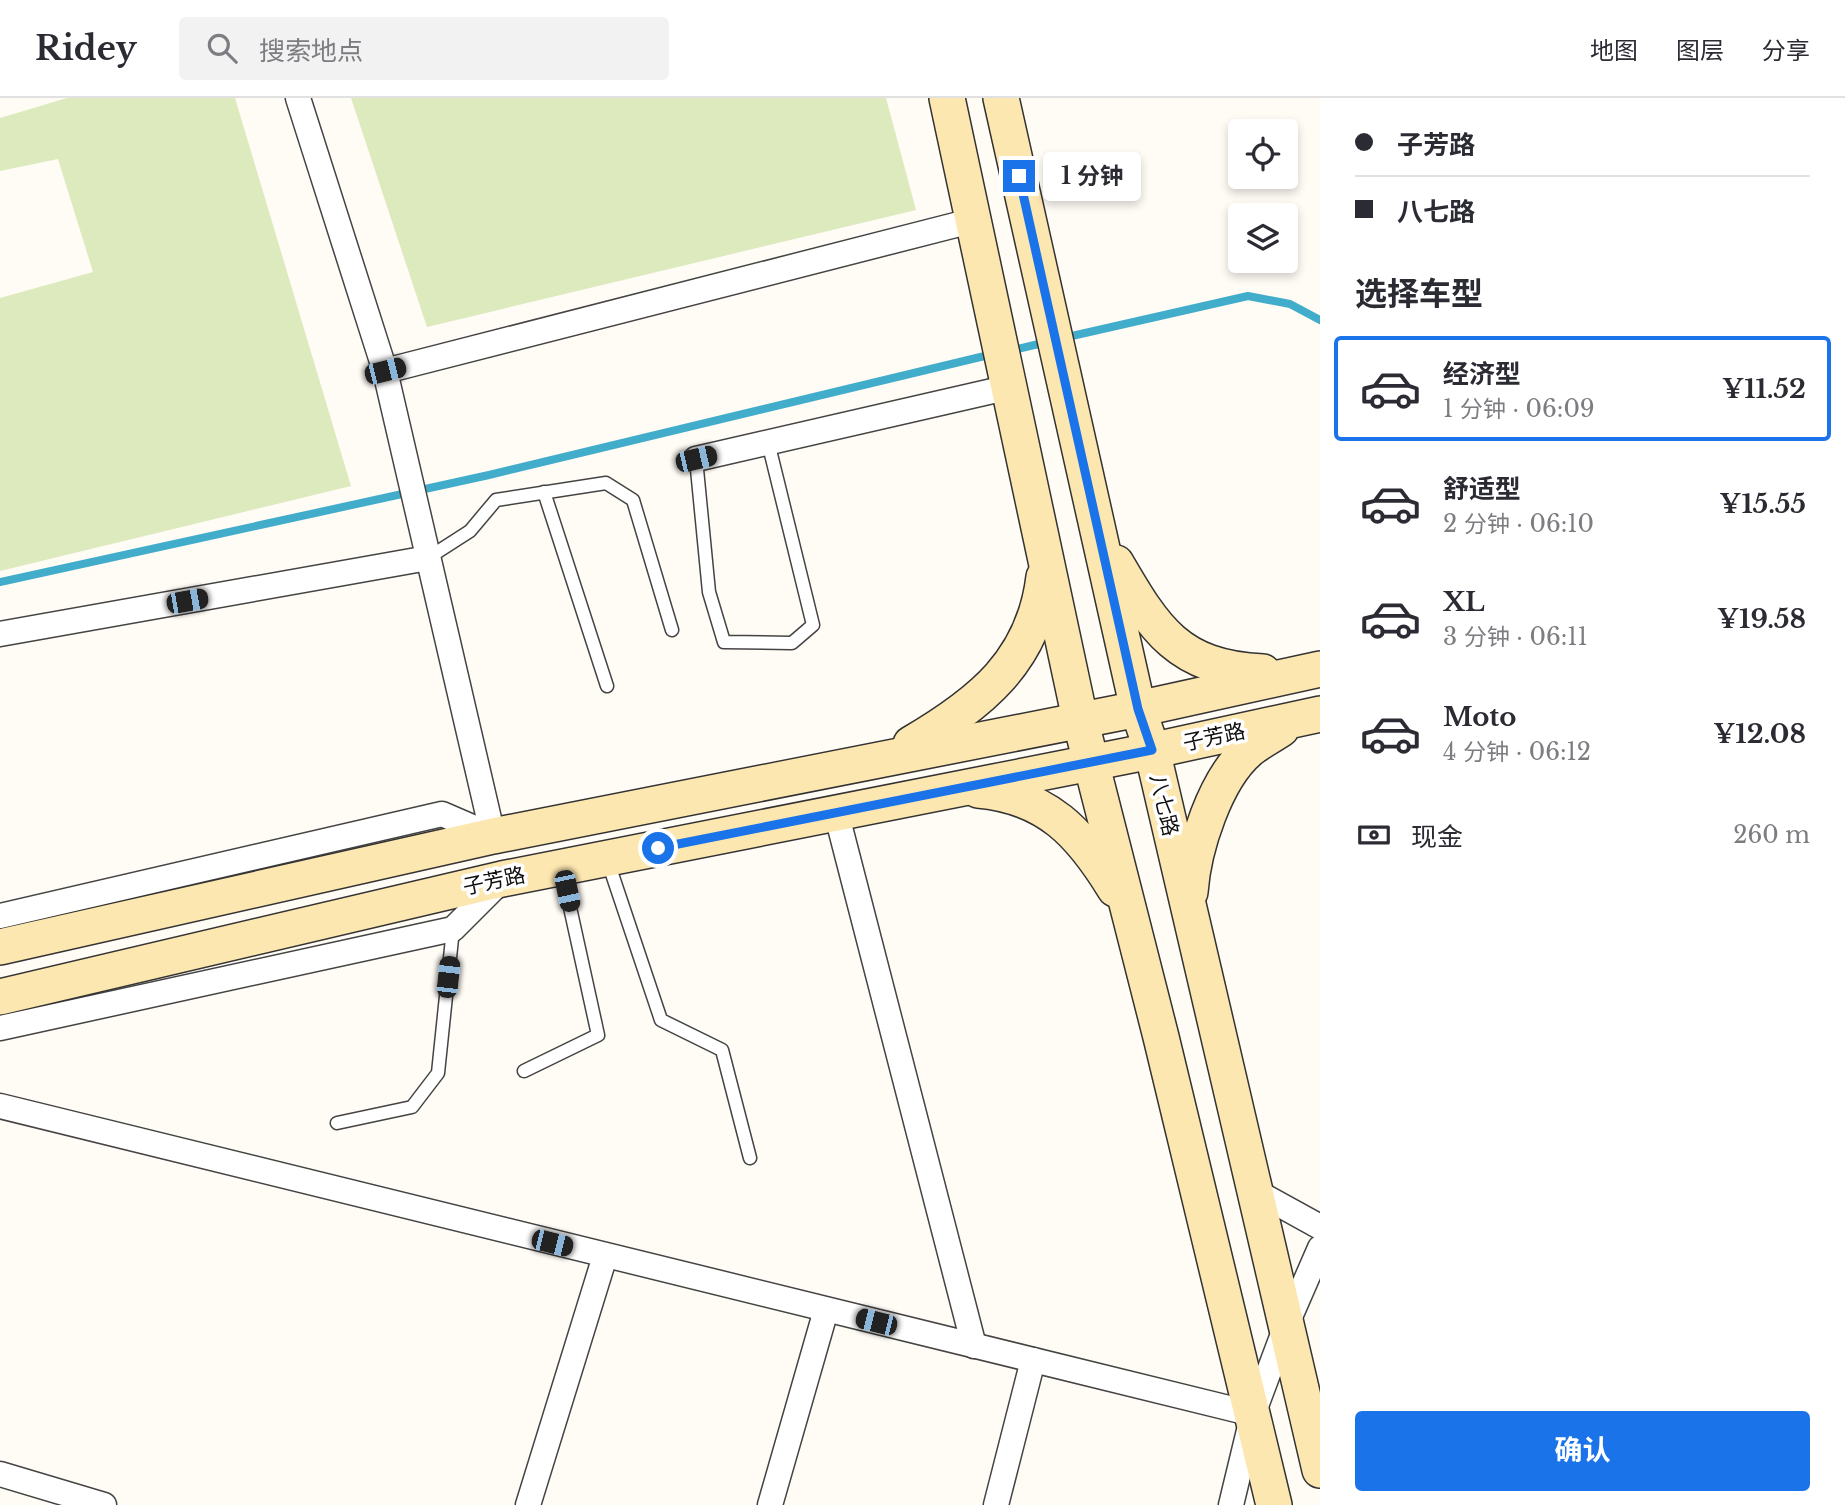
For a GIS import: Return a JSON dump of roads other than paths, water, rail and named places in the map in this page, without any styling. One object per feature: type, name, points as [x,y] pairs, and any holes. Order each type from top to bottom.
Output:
[{"type":"main road","points":[[947,98],[1080,719],[1131,916],[1274,1505]]},
{"type":"main road","name":"八七路","points":[[1001,98],[1138,709],[1152,750],[1320,1470]]},
{"type":"main road","points":[[1099,534],[1154,626],[1179,647],[1208,664],[1237,671],[1311,671]]},
{"type":"main road","points":[[888,757],[967,711],[1022,650],[1041,605],[1046,559]]},
{"type":"main road","points":[[0,947],[493,836],[1138,709],[1311,671]]},
{"type":"main road","points":[[1189,914],[1192,862],[1213,807],[1231,771],[1249,750],[1309,716]]},
{"type":"main road","name":"子芳路","points":[[0,997],[502,879],[1152,750],[1309,716]]},
{"type":"main road","points":[[957,788],[996,792],[1045,810],[1074,831],[1094,855],[1131,916]]},
{"type":"street","points":[[298,98],[385,371],[493,836]]},
{"type":"street","points":[[385,371],[975,220]]},
{"type":"street","points":[[696,459],[1010,387]]},
{"type":"street","points":[[0,634],[429,558]]},
{"type":"street","points":[[836,812],[974,1346]]},
{"type":"street","points":[[0,916],[442,814],[493,836]]},
{"type":"street","points":[[0,1028],[453,929],[502,879]]},
{"type":"street","points":[[0,1106],[1253,1414]]},
{"type":"street","points":[[1253,1190],[1320,1227]]},
{"type":"street","points":[[1231,1505],[1253,1414],[1286,1325],[1320,1248]]},
{"type":"street","points":[[528,1505],[605,1256]]},
{"type":"street","points":[[769,1505],[826,1310]]},
{"type":"street","points":[[996,1505],[1033,1360]]},
{"type":"street","points":[[0,1474],[104,1505]]},
{"type":"lane","points":[[696,459],[709,592],[724,642],[792,643],[813,625],[768,442]]},
{"type":"lane","points":[[429,558],[470,531],[496,500],[606,482],[633,500],[672,630]]},
{"type":"lane","points":[[544,492],[607,686]]},
{"type":"lane","points":[[607,858],[662,1020],[722,1050],[750,1158]]},
{"type":"lane","points":[[524,1071],[598,1035],[562,867]]},
{"type":"lane","points":[[337,1124],[412,1107],[438,1073],[453,929]]},
{"type":"waterway","points":[[1063,338],[1248,296],[1290,304],[1320,320]]},
{"type":"waterway","points":[[1009,351],[1047,342]]},
{"type":"waterway","points":[[0,582],[489,475],[993,354]]}]
